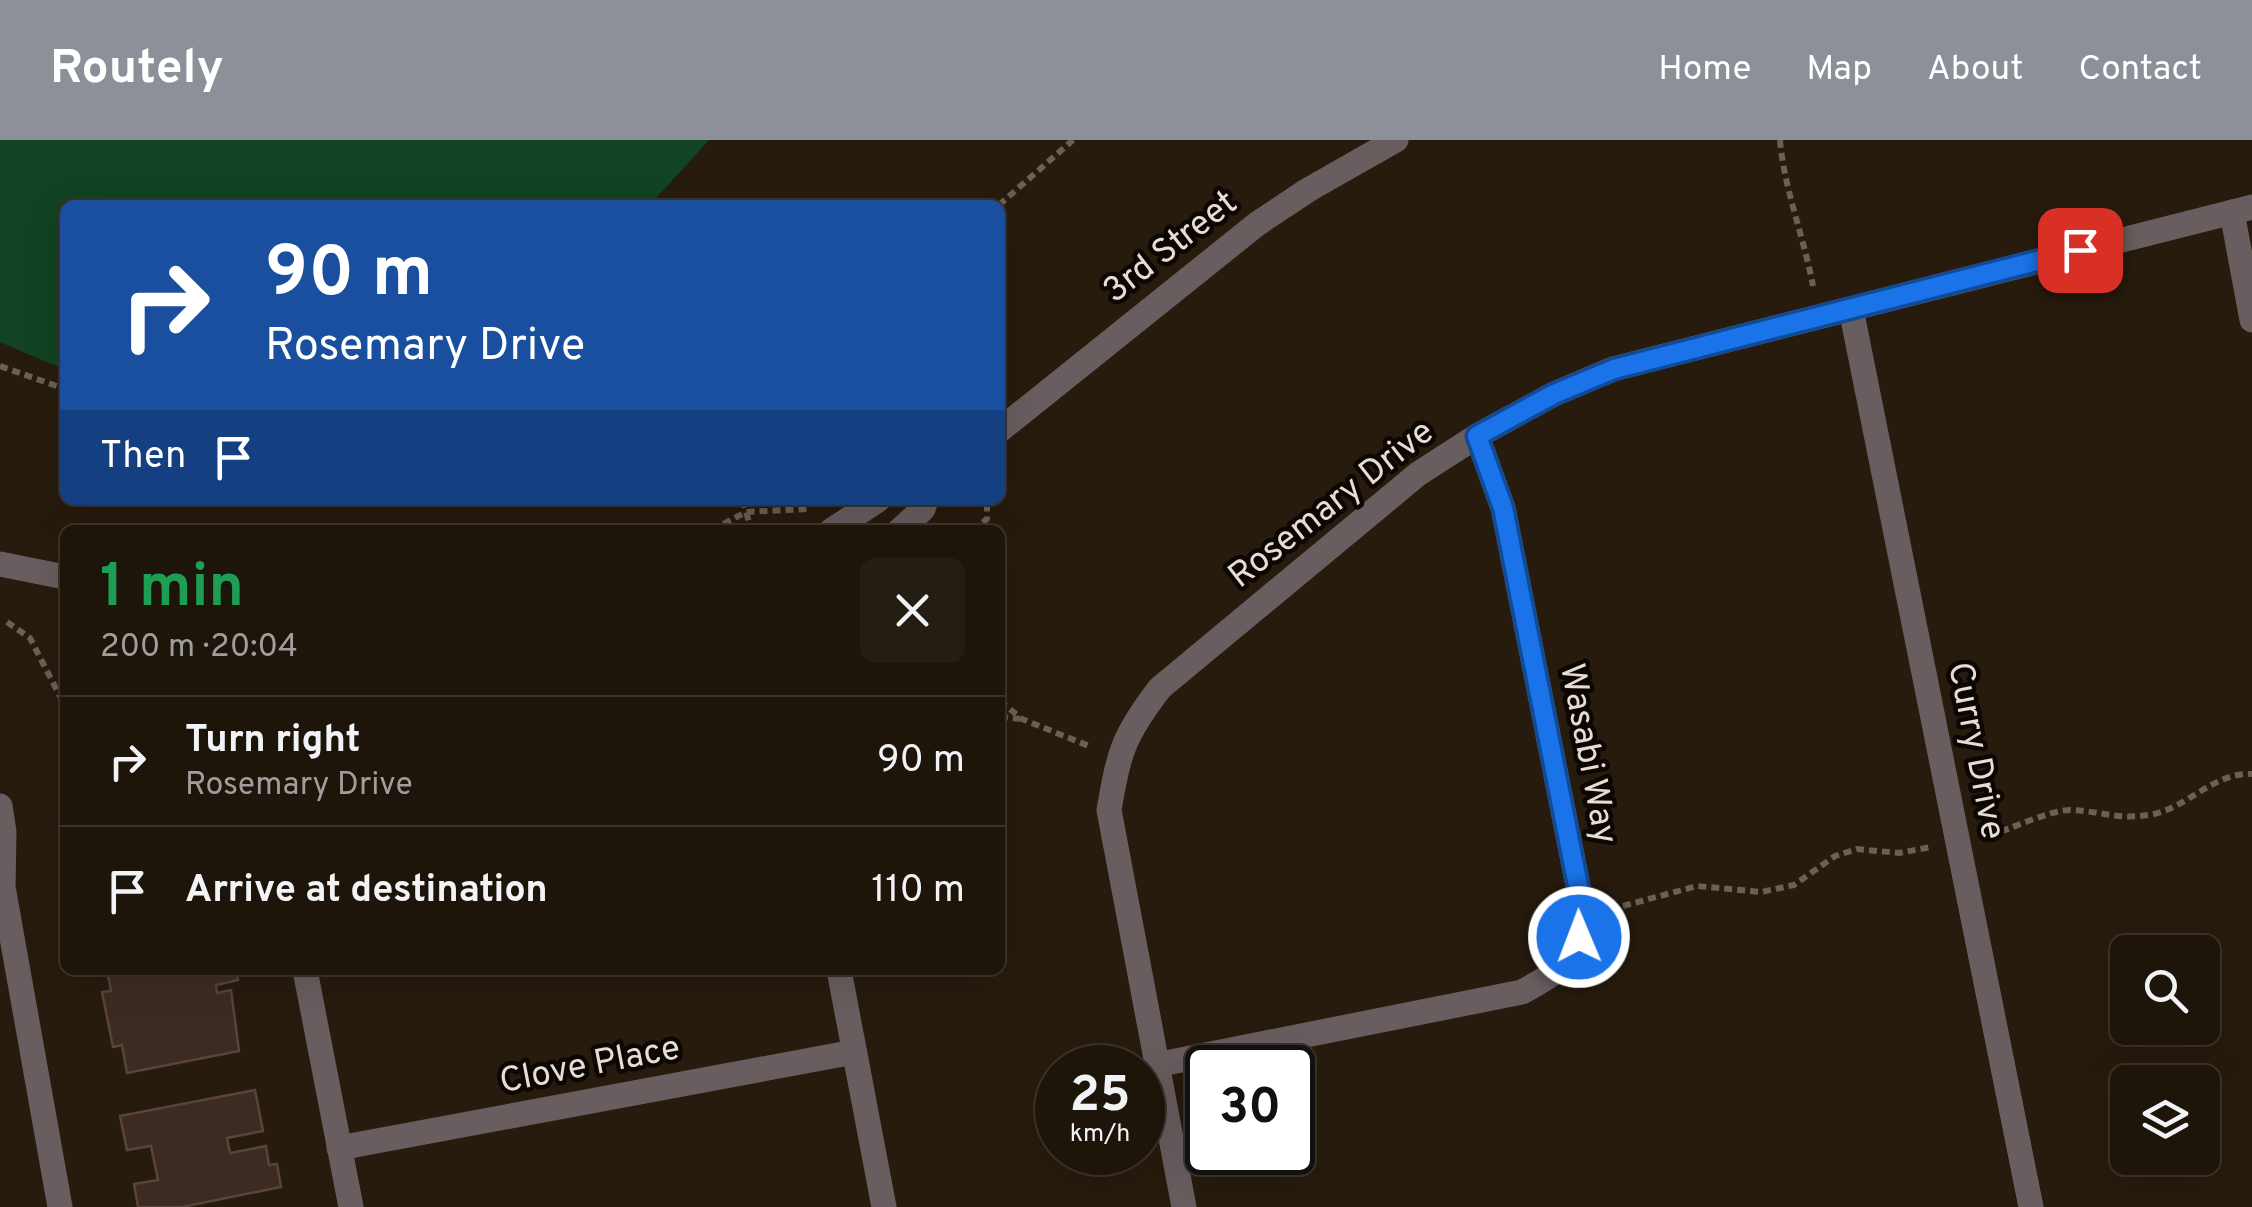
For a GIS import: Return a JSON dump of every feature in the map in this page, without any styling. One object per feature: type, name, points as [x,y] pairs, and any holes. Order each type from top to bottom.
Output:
[{"type":"street","name":"3rd Street","points":[[1005,426],[1257,224],[1396,140]]},
{"type":"street","name":"Rosemary Drive","points":[[1152,1045],[1109,810],[1118,756],[1134,722],[1160,688],[1418,474],[1554,394],[1614,369],[2242,209]]},
{"type":"street","points":[[2242,209],[2252,320]]},
{"type":"street","name":"Curry Drive","points":[[1851,309],[2031,1207]]},
{"type":"street","name":"Wasabi Way","points":[[1165,1062],[1522,992],[1562,969],[1579,937],[1582,906],[1503,508],[1477,436]]},
{"type":"street","points":[[840,525],[870,505]]},
{"type":"street","points":[[905,525],[924,505]]},
{"type":"street","points":[[3,567],[60,576]]},
{"type":"street","points":[[0,806],[4,832],[2,886],[60,1207]]},
{"type":"street","points":[[306,975],[350,1207]]},
{"type":"street","points":[[840,975],[884,1207]]},
{"type":"street","name":"Clove Place","points":[[338,1148],[854,1052]]},
{"type":"street","name":"Rosemary Drive","points":[[1165,1110],[1184,1207]]},
{"type":"path","points":[[1005,200],[1073,140]]},
{"type":"path","points":[[1780,140],[1782,164],[1813,287]]},
{"type":"path","points":[[0,366],[60,387]]},
{"type":"path","points":[[744,505],[750,525]]},
{"type":"path","points":[[721,525],[746,512],[814,507]]},
{"type":"path","points":[[7,622],[30,638],[60,696]]},
{"type":"path","points":[[1005,706],[1022,719],[1089,746]]},
{"type":"path","points":[[1005,717],[1022,719]]},
{"type":"path","points":[[1984,838],[2054,812],[2070,810],[2119,819],[2158,814],[2227,776],[2252,774]]},
{"type":"path","points":[[1623,906],[1696,886],[1762,892],[1794,886],[1835,856],[1857,849],[1899,852],[1937,846]]},
{"type":"green space","points":[[0,140],[709,140],[655,200],[60,200],[60,368],[0,342]]},
{"type":"building","points":[[108,975],[237,975],[238,980],[216,985],[217,993],[231,990],[239,1051],[127,1073],[122,1045],[113,1047],[102,992],[111,991]]},
{"type":"building","points":[[255,1090],[263,1131],[227,1138],[230,1153],[266,1146],[269,1165],[277,1164],[281,1187],[182,1207],[138,1207],[134,1184],[158,1180],[151,1146],[127,1150],[120,1116]]},
{"type":"route","points":[[1579,937],[1582,906],[1503,508],[1477,436],[1554,394],[1614,369],[2080,250]]}]
